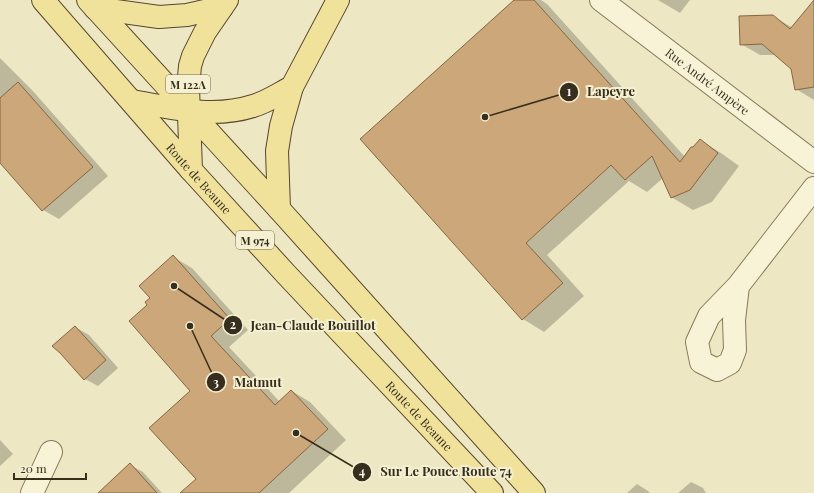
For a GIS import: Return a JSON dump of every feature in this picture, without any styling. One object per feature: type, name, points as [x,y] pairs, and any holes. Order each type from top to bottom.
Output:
[{"type":"main road","name":"Route de Beaune","points":[[43,0],[191,170],[285,273],[492,493]]},
{"type":"main road","points":[[279,209],[277,151],[281,126],[292,87],[338,0]]},
{"type":"main road","name":"M 122A","points":[[91,4],[159,18],[187,15],[225,3]]},
{"type":"main road","name":"M 122A","points":[[191,170],[188,88],[190,66],[193,56],[205,32],[225,3]]},
{"type":"main road","points":[[91,4],[279,209],[534,493]]},
{"type":"main road","name":"M 122A","points":[[132,101],[208,113],[233,111],[254,106],[292,87]]},
{"type":"street","name":"Rue André Ampère","points":[[601,0],[814,162]]},
{"type":"street","points":[[738,286],[814,188]]},
{"type":"street","points":[[32,493],[51,452]]},
{"type":"building","points":[[514,0],[534,0],[680,162],[691,147],[693,147],[700,139],[718,153],[690,190],[671,198],[652,156],[625,180],[611,165],[526,243],[563,283],[522,320],[360,139]]},
{"type":"building","points":[[814,0],[814,87],[795,90],[791,69],[762,44],[740,45],[739,16],[773,15],[790,29]]},
{"type":"building","points":[[18,82],[93,167],[42,211],[0,163],[0,98]]},
{"type":"building","points":[[173,255],[230,319],[211,336],[275,405],[291,390],[328,429],[259,493],[180,493],[196,479],[149,428],[190,391],[129,321],[147,305],[145,302],[150,298],[139,286]]},
{"type":"building","points":[[75,326],[106,360],[84,380],[52,346]]},
{"type":"building","points":[[130,463],[157,493],[98,493]]},
{"type":"place","name":"Lapeyre","points":[[485,117]]},
{"type":"place","name":"Jean-Claude Bouillot","points":[[174,286]]},
{"type":"place","name":"Matmut","points":[[190,326]]},
{"type":"place","name":"Sur Le Pouce Route 74","points":[[296,433]]}]
